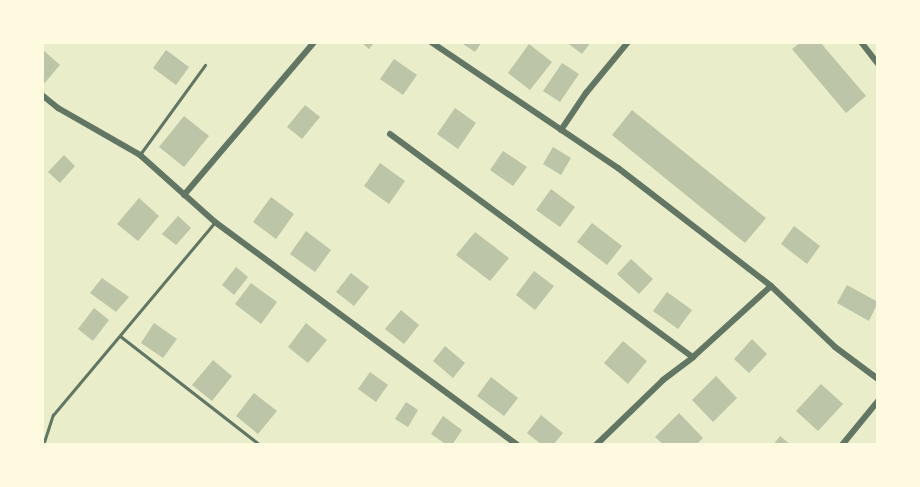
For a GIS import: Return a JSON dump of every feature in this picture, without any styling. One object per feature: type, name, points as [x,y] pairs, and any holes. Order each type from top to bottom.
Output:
[{"type":"street","points":[[184,195],[314,42]]},
{"type":"street","points":[[431,42],[618,168],[771,286],[836,347],[878,379]]},
{"type":"street","points":[[561,130],[586,93],[628,42]]},
{"type":"street","points":[[861,42],[878,64]]},
{"type":"street","points":[[42,95],[58,108],[140,155],[214,222],[517,445]]},
{"type":"street","points":[[390,134],[693,357]]},
{"type":"street","points":[[596,445],[663,380],[693,357],[771,286]]},
{"type":"street","points":[[842,445],[878,401]]},
{"type":"lane","points":[[140,155],[205,65]]},
{"type":"lane","points":[[43,445],[53,415],[214,222]]},
{"type":"lane","points":[[119,335],[260,445]]},
{"type":"building","points":[[361,42],[375,42],[369,49]]},
{"type":"building","points":[[460,42],[482,42],[475,52]]},
{"type":"building","points":[[566,42],[591,42],[582,54]]},
{"type":"building","points":[[801,42],[820,42],[866,96],[846,113],[792,49]]},
{"type":"building","points":[[529,44],[552,62],[530,90],[508,73]]},
{"type":"building","points":[[42,49],[60,65],[42,86]]},
{"type":"building","points":[[166,50],[189,67],[176,85],[153,68]]},
{"type":"building","points":[[394,59],[417,75],[403,95],[380,79]]},
{"type":"building","points":[[562,63],[579,74],[560,102],[543,91]]},
{"type":"building","points":[[305,105],[320,117],[302,139],[287,127]]},
{"type":"building","points":[[455,108],[476,123],[458,149],[437,134]]},
{"type":"building","points":[[632,110],[766,218],[745,243],[612,135]]},
{"type":"building","points":[[184,116],[209,136],[184,167],[159,147]]},
{"type":"building","points":[[553,147],[571,158],[561,175],[543,164]]},
{"type":"building","points":[[503,151],[527,167],[513,186],[490,170]]},
{"type":"building","points":[[64,155],[75,166],[60,183],[48,172]]},
{"type":"building","points":[[380,163],[405,181],[389,204],[364,186]]},
{"type":"building","points":[[551,189],[575,207],[560,227],[536,210]]},
{"type":"building","points":[[271,197],[294,214],[276,239],[253,222]]},
{"type":"building","points":[[139,198],[159,216],[138,241],[117,224]]},
{"type":"building","points":[[178,216],[191,228],[176,245],[162,234]]},
{"type":"building","points":[[592,223],[622,246],[607,265],[577,242]]},
{"type":"building","points":[[794,226],[820,246],[807,264],[781,244]]},
{"type":"building","points":[[306,231],[331,250],[315,272],[290,254]]},
{"type":"building","points":[[475,232],[509,258],[490,281],[456,255]]},
{"type":"building","points":[[631,259],[653,279],[639,294],[617,274]]},
{"type":"building","points":[[236,267],[248,277],[234,295],[222,285]]},
{"type":"building","points":[[534,271],[554,286],[535,310],[516,295]]},
{"type":"building","points":[[351,273],[369,287],[354,306],[336,292]]},
{"type":"building","points":[[102,278],[129,297],[116,312],[90,293]]},
{"type":"building","points":[[251,283],[277,302],[261,324],[235,304]]},
{"type":"building","points":[[847,285],[878,302],[869,321],[837,303]]},
{"type":"building","points":[[667,292],[692,310],[678,329],[653,311]]},
{"type":"building","points":[[94,308],[109,320],[93,341],[78,329]]},
{"type":"building","points":[[401,310],[419,325],[404,344],[385,329]]},
{"type":"building","points":[[154,323],[177,339],[163,358],[141,343]]},
{"type":"building","points":[[306,323],[327,340],[308,363],[288,347]]},
{"type":"building","points":[[752,339],[767,354],[749,373],[734,359]]},
{"type":"building","points":[[623,341],[647,361],[628,384],[604,363]]},
{"type":"building","points":[[445,346],[465,363],[453,378],[433,361]]},
{"type":"building","points":[[213,360],[232,376],[212,401],[192,385]]},
{"type":"building","points":[[370,372],[388,385],[376,402],[358,389]]},
{"type":"building","points":[[716,376],[737,398],[713,422],[692,400]]},
{"type":"building","points":[[491,377],[518,398],[504,416],[477,396]]},
{"type":"building","points":[[821,384],[843,404],[818,431],[796,411]]},
{"type":"building","points":[[254,393],[277,411],[258,434],[236,416]]},
{"type":"building","points":[[406,402],[418,410],[408,427],[395,419]]},
{"type":"building","points":[[679,413],[703,438],[696,445],[664,445],[655,437]]},
{"type":"building","points":[[541,415],[563,433],[553,445],[542,445],[527,433]]},
{"type":"building","points":[[443,416],[462,430],[452,445],[447,445],[431,434]]},
{"type":"building","points":[[780,436],[791,445],[773,445]]}]
